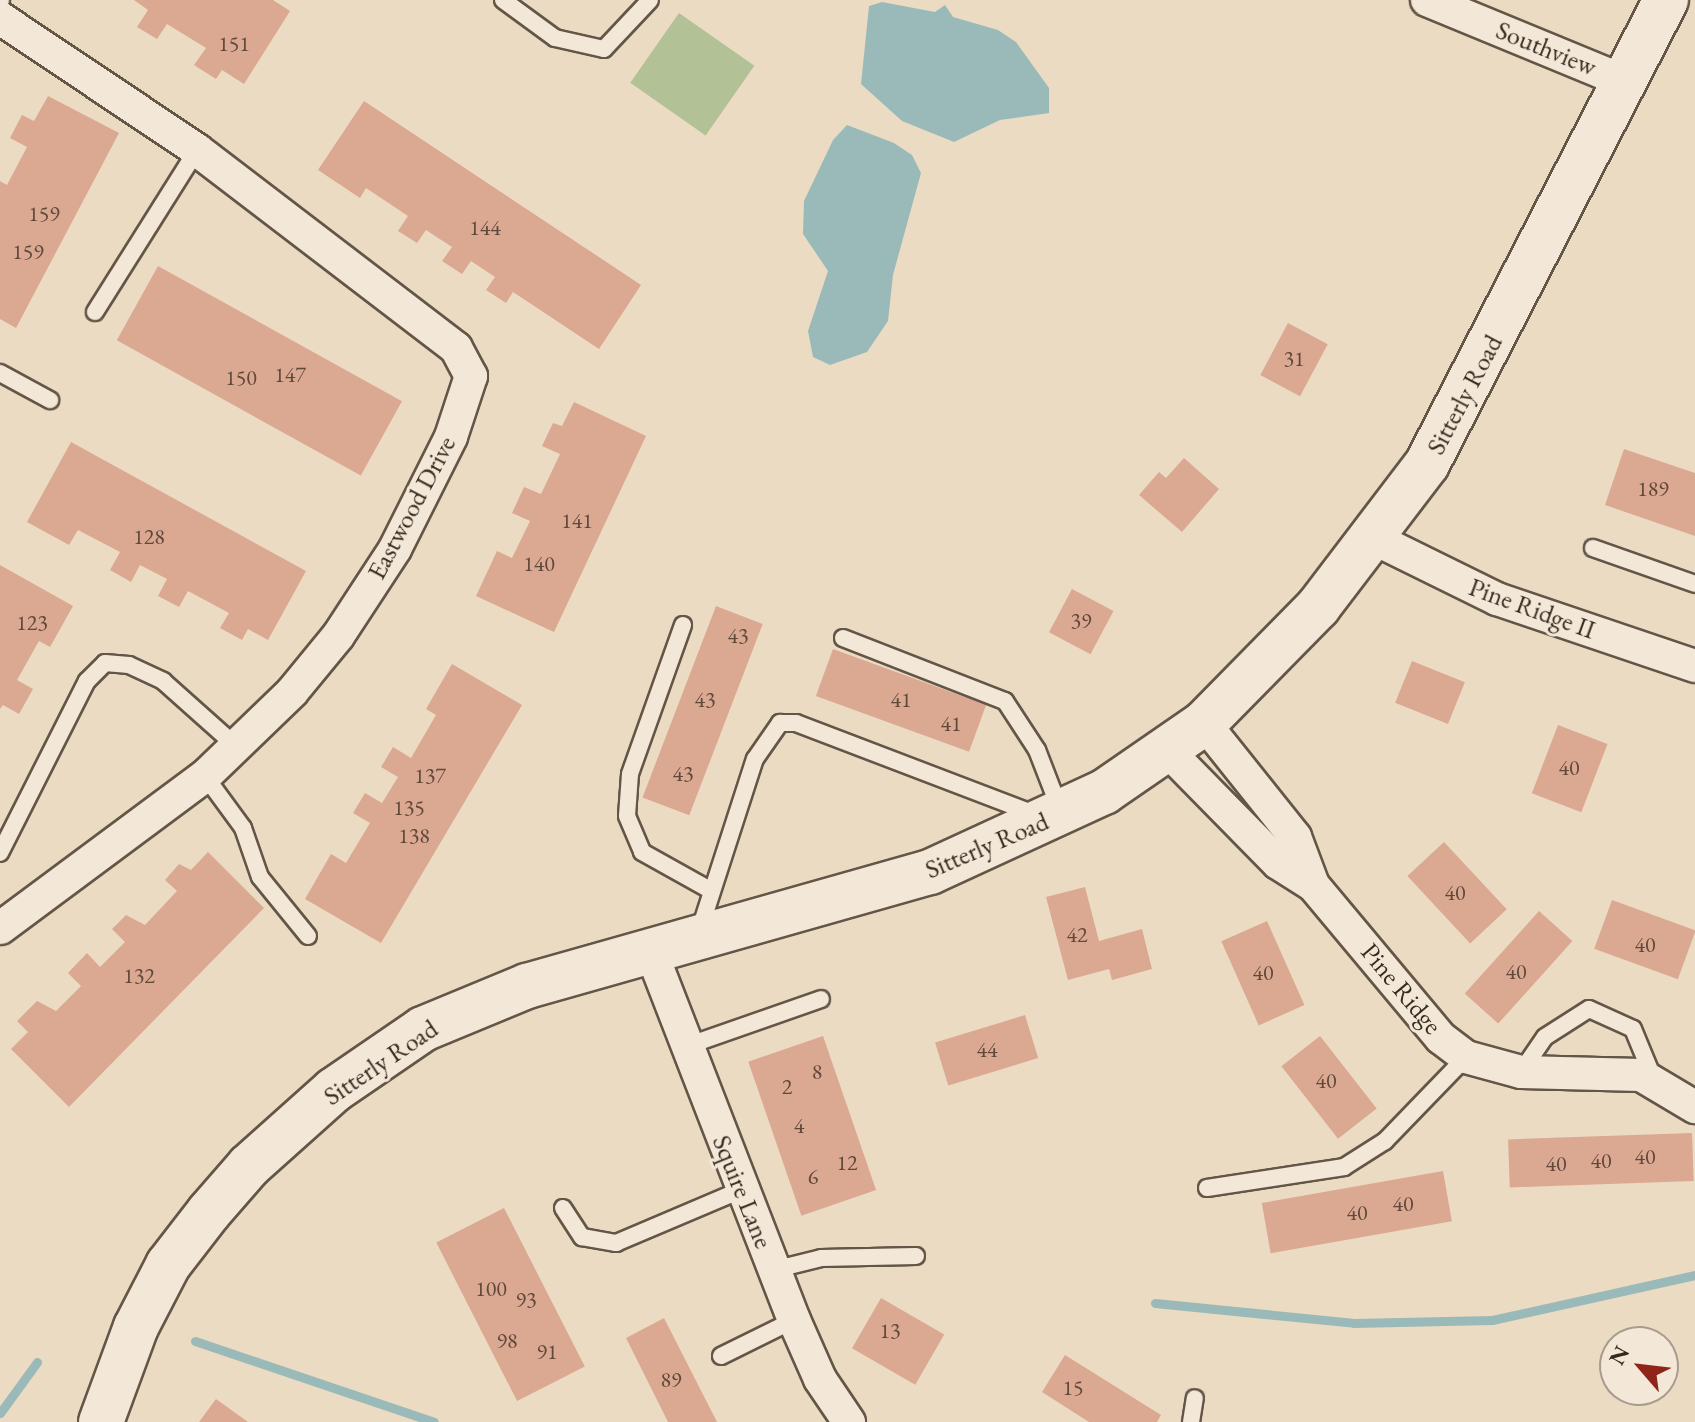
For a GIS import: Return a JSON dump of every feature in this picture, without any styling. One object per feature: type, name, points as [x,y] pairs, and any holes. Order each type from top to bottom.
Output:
[{"type":"street","name":"Southview","points":[[1427,0],[1621,80]]},
{"type":"street","name":"Sitterly Road","points":[[101,1422],[136,1327],[168,1265],[249,1166],[334,1090],[423,1029],[527,986],[652,954],[930,872],[1056,817],[1168,751],[1204,723],[1375,539],[1427,464],[1499,331],[1621,80],[1666,0]]},
{"type":"street","name":"Eastwood Drive","points":[[0,18],[197,150],[456,348],[471,376],[451,437],[395,549],[338,636],[205,776],[0,928]]},
{"type":"street","name":"Pine Ridge II","points":[[1375,539],[1497,599],[1695,666]]},
{"type":"street","points":[[1204,723],[1295,837],[1313,885]]},
{"type":"street","name":"Pine Ridge","points":[[1168,751],[1278,863],[1313,885],[1441,1038],[1466,1057],[1521,1072],[1654,1080],[1695,1107]]},
{"type":"street","name":"Squire Lane","points":[[652,954],[684,1047],[794,1320],[820,1379],[849,1422]]},
{"type":"lane","points":[[503,0],[555,38],[604,49],[650,0]]},
{"type":"lane","points":[[95,312],[197,150]]},
{"type":"lane","points":[[0,373],[50,400]]},
{"type":"lane","points":[[1593,548],[1695,584]]},
{"type":"lane","points":[[683,625],[630,774],[627,816],[642,852],[712,891]]},
{"type":"lane","points":[[843,638],[1005,701],[1037,750],[1056,817]]},
{"type":"lane","points":[[0,853],[87,681],[105,663],[129,665],[163,681],[236,746]]},
{"type":"lane","points":[[696,941],[755,759],[780,723],[796,723],[1056,817]]},
{"type":"lane","points":[[205,776],[243,828],[260,877],[308,936]]},
{"type":"lane","points":[[684,1047],[821,999]]},
{"type":"lane","points":[[1521,1072],[1545,1037],[1589,1009],[1633,1029],[1654,1080]]},
{"type":"lane","points":[[1207,1188],[1344,1167],[1385,1141],[1466,1057]]},
{"type":"lane","points":[[563,1208],[582,1237],[616,1243],[741,1190]]},
{"type":"lane","points":[[773,1270],[821,1258],[916,1256]]},
{"type":"lane","points":[[721,1356],[794,1320]]},
{"type":"lane","points":[[1191,1422],[1195,1398]]},
{"type":"green space","points":[[679,13],[754,66],[706,135],[630,83]]},
{"type":"water","points":[[882,2],[935,12],[945,5],[953,17],[998,30],[1016,42],[1049,88],[1049,113],[1000,120],[954,142],[902,121],[861,84],[869,6]]},
{"type":"water","points":[[847,125],[894,143],[912,155],[921,173],[893,275],[888,321],[867,352],[830,365],[813,357],[808,331],[828,271],[803,234],[804,201],[833,140]]},
{"type":"building","points":[[134,0],[273,0],[290,11],[244,84],[222,70],[216,79],[194,65],[206,48],[167,24],[157,39],[137,27],[148,10]]},
{"type":"building","points":[[48,96],[119,133],[16,328],[0,319],[0,181],[7,185],[27,147],[10,138],[22,115],[34,121]]},
{"type":"building","points":[[364,101],[641,285],[599,349],[513,292],[506,303],[486,290],[495,277],[471,261],[462,274],[442,261],[452,247],[426,230],[417,243],[398,231],[408,216],[366,188],[360,198],[318,170]]},
{"type":"building","points":[[158,266],[402,401],[361,476],[117,340]]},
{"type":"building","points":[[1288,323],[1328,344],[1300,396],[1260,375]]},
{"type":"building","points":[[574,402],[646,436],[554,632],[476,596],[497,551],[512,558],[530,521],[512,513],[524,487],[541,494],[560,454],[542,446],[553,423],[562,426]]},
{"type":"building","points":[[71,442],[306,571],[268,640],[248,629],[242,640],[220,628],[229,613],[188,591],[179,607],[158,596],[167,579],[140,565],[131,582],[110,570],[120,552],[78,530],[69,545],[27,522]]},
{"type":"building","points":[[1624,449],[1695,473],[1695,536],[1605,505]]},
{"type":"building","points":[[1184,458],[1219,489],[1182,532],[1139,495],[1159,472],[1166,478]]},
{"type":"building","points":[[0,565],[73,606],[50,647],[39,641],[17,680],[33,689],[19,714],[3,705],[0,709]]},
{"type":"building","points":[[1072,589],[1113,611],[1090,654],[1049,632]]},
{"type":"building","points":[[716,606],[763,624],[689,815],[643,797]]},
{"type":"building","points":[[833,649],[986,705],[969,752],[816,696]]},
{"type":"building","points":[[1412,661],[1465,682],[1448,724],[1395,703]]},
{"type":"building","points":[[452,664],[522,705],[381,943],[305,899],[331,854],[346,863],[370,823],[353,813],[365,793],[382,803],[398,777],[381,767],[393,747],[411,758],[436,715],[426,709]]},
{"type":"building","points":[[1558,725],[1607,744],[1581,812],[1532,793]]},
{"type":"building","points":[[1444,842],[1507,909],[1470,943],[1407,876]]},
{"type":"building","points":[[208,852],[264,908],[69,1107],[11,1049],[28,1032],[17,1021],[37,1001],[56,1011],[81,986],[68,973],[87,953],[100,967],[125,942],[112,929],[126,915],[145,925],[177,891],[165,880],[179,864],[191,870]]},
{"type":"building","points":[[1085,887],[1099,941],[1142,929],[1152,969],[1112,980],[1109,969],[1068,980],[1046,897]]},
{"type":"building","points":[[1612,900],[1695,930],[1678,979],[1594,949]]},
{"type":"building","points":[[1539,911],[1572,941],[1498,1024],[1465,993]]},
{"type":"building","points":[[1267,921],[1304,1005],[1259,1025],[1221,941]]},
{"type":"building","points":[[1025,1015],[1038,1058],[948,1086],[935,1042]]},
{"type":"building","points":[[823,1036],[876,1190],[801,1216],[748,1062]]},
{"type":"building","points":[[1320,1036],[1377,1108],[1338,1139],[1281,1066]]},
{"type":"building","points":[[1692,1133],[1694,1181],[1510,1187],[1508,1139]]},
{"type":"building","points":[[1443,1171],[1452,1221],[1271,1253],[1262,1203]]},
{"type":"building","points":[[504,1208],[585,1367],[517,1401],[436,1243]]},
{"type":"building","points":[[881,1298],[944,1334],[915,1385],[852,1348]]},
{"type":"building","points":[[664,1318],[717,1422],[668,1422],[626,1338]]},
{"type":"building","points":[[1065,1355],[1161,1415],[1157,1422],[1089,1422],[1042,1392]]},
{"type":"building","points":[[216,1399],[248,1422],[199,1422]]},
{"type":"waterway","points":[[1155,1303],[1354,1323],[1492,1320],[1695,1275]]},
{"type":"waterway","points":[[195,1341],[434,1422]]},
{"type":"waterway","points":[[0,1413],[37,1362]]}]
